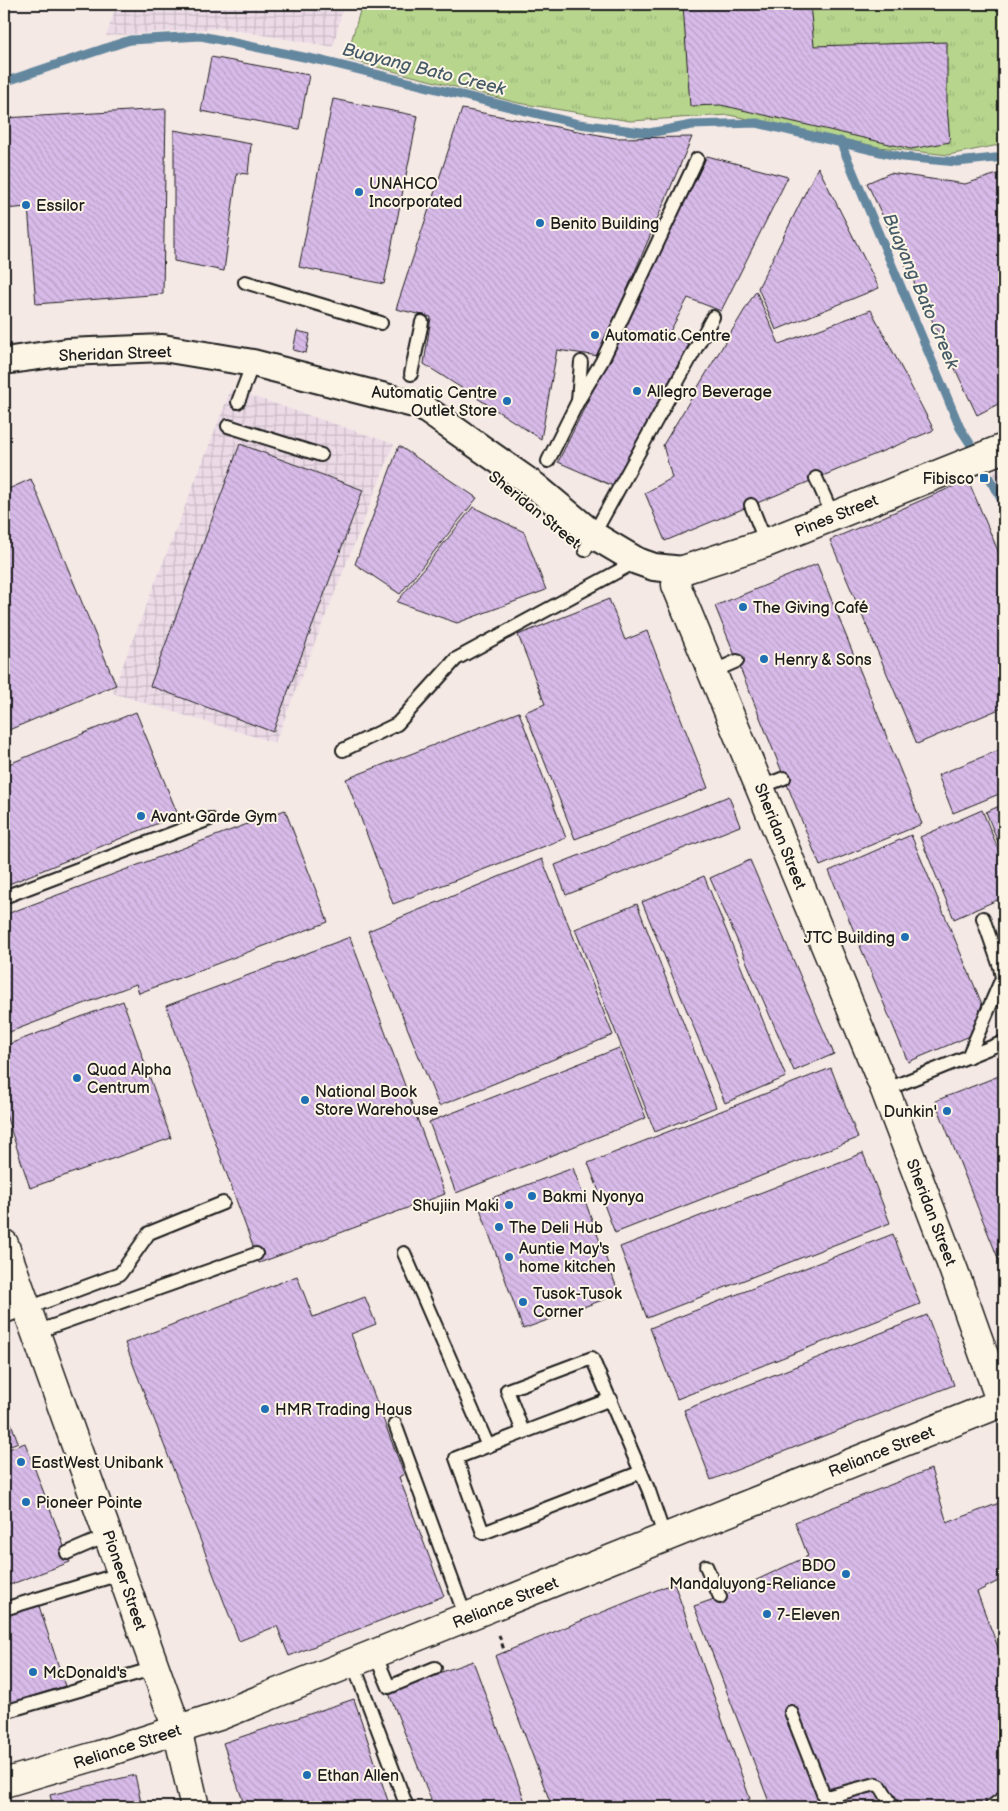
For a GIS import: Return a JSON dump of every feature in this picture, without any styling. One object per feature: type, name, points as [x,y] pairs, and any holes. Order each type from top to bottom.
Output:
[{"type":"main road","name":"Pines Street","points":[[679,578],[1004,448]]},
{"type":"main road","name":"Sheridan Street","points":[[679,578],[712,672],[772,783],[954,1271],[1001,1403]]},
{"type":"main road","name":"Pioneer Street","points":[[4,1244],[19,1313],[109,1535],[178,1729],[196,1807]]},
{"type":"main road","name":"Reliance Street","points":[[4,1783],[99,1756],[219,1716],[1001,1403]]},
{"type":"street","name":"Sheridan Street","points":[[4,361],[67,352],[163,348],[253,363],[421,406],[535,486],[590,543],[628,566],[679,578]]},
{"type":"lane","points":[[548,461],[578,401],[602,361],[697,159]]},
{"type":"lane","points":[[245,282],[381,323]]},
{"type":"lane","points":[[590,543],[713,317]]},
{"type":"lane","points":[[411,374],[422,322]]},
{"type":"lane","points":[[578,401],[580,362]]},
{"type":"lane","points":[[238,402],[253,363]]},
{"type":"lane","points":[[228,426],[321,455]]},
{"type":"lane","points":[[816,478],[833,516]]},
{"type":"lane","points":[[751,505],[766,543]]},
{"type":"lane","points":[[343,750],[397,724],[456,659],[628,566]]},
{"type":"lane","points":[[712,672],[737,661]]},
{"type":"lane","points":[[4,897],[210,819]]},
{"type":"lane","points":[[968,1057],[1002,978],[983,918]]},
{"type":"lane","points":[[885,1090],[1004,1042]]},
{"type":"lane","points":[[19,1313],[120,1274],[149,1233],[223,1203]]},
{"type":"lane","points":[[404,1253],[488,1446]]},
{"type":"lane","points":[[19,1313],[256,1254]]},
{"type":"lane","points":[[523,1432],[507,1390],[592,1358],[641,1472],[665,1538]]},
{"type":"lane","points":[[611,1399],[456,1458],[484,1533],[641,1472]]},
{"type":"lane","points":[[395,1424],[466,1618]]},
{"type":"lane","points":[[67,1553],[109,1535]]},
{"type":"lane","points":[[706,1566],[720,1597]]},
{"type":"lane","points":[[4,1609],[122,1573]]},
{"type":"lane","points":[[364,1658],[389,1687],[436,1668]]},
{"type":"lane","points":[[364,1658],[407,1807]]},
{"type":"lane","points":[[4,1712],[155,1668]]},
{"type":"lane","points":[[791,1712],[824,1796],[876,1784],[881,1787],[893,1807]]},
{"type":"lane","points":[[991,1807],[1004,1797]]},
{"type":"path","points":[[500,1637],[504,1653]]},
{"type":"shaded area","points":[[117,4],[344,4],[333,47],[222,28],[106,36]]},
{"type":"shaded area","points":[[231,389],[394,444],[275,743],[112,693]]},
{"type":"shaded area","points":[[1004,468],[1004,495],[993,472]]},
{"type":"green space","points":[[362,4],[1004,4],[1004,144],[948,155],[879,147],[729,115],[630,121],[518,103],[346,59]]},
{"type":"building","points":[[683,4],[810,4],[814,46],[947,42],[947,106],[950,142],[911,149],[721,105],[690,106]]},
{"type":"building","points":[[211,57],[309,75],[299,129],[201,111]]},
{"type":"building","name":"UNAHCO Incorporated","points":[[333,99],[418,116],[384,284],[299,267]]},
{"type":"building","points":[[166,109],[163,294],[36,304],[28,207],[4,209],[4,118]]},
{"type":"building","name":"Benito Building","points":[[462,109],[615,138],[692,137],[599,356],[557,350],[541,439],[424,364],[431,317],[396,309]]},
{"type":"building","points":[[174,130],[251,144],[248,174],[237,173],[224,271],[174,261]]},
{"type":"building","points":[[707,156],[788,177],[721,311],[688,298],[668,335],[689,344],[613,486],[558,462]]},
{"type":"building","points":[[818,167],[879,288],[776,330],[758,288]]},
{"type":"building","points":[[1004,172],[1004,401],[977,415],[867,183],[890,173],[965,184]]},
{"type":"building","points":[[756,291],[779,344],[871,310],[934,430],[665,541],[645,493],[672,478],[663,445]]},
{"type":"building","points":[[297,331],[310,334],[306,353],[293,350]]},
{"type":"building","points":[[240,444],[363,490],[273,732],[150,686]]},
{"type":"building","points":[[399,446],[477,498],[400,594],[355,564]]},
{"type":"building","points":[[31,479],[116,685],[4,732],[4,491]]},
{"type":"building","points":[[968,480],[1004,565],[1004,707],[917,744],[830,540]]},
{"type":"building","points":[[473,507],[524,532],[546,590],[457,623],[397,602]]},
{"type":"building","points":[[817,564],[922,824],[820,866],[715,606]]},
{"type":"building","points":[[609,599],[625,640],[647,631],[708,788],[575,839],[525,712],[545,704],[518,635]]},
{"type":"building","points":[[136,712],[178,815],[4,886],[4,766]]},
{"type":"building","points":[[519,712],[566,838],[393,904],[346,779]]},
{"type":"building","points":[[1004,748],[1004,792],[953,813],[938,775]]},
{"type":"building","points":[[729,796],[740,826],[566,895],[555,865]]},
{"type":"building","points":[[1004,804],[1004,857],[986,812]]},
{"type":"building","points":[[285,810],[328,922],[139,993],[136,984],[7,1033],[4,1025],[4,915]]},
{"type":"building","points":[[982,810],[1004,863],[1004,897],[954,919],[920,837]]},
{"type":"building","name":"JTC Building","points":[[911,835],[982,1004],[970,1036],[908,1062],[829,871]]},
{"type":"building","points":[[542,859],[613,1035],[439,1106],[368,931]]},
{"type":"building","points":[[750,860],[834,1054],[794,1071],[710,878]]},
{"type":"building","points":[[704,876],[786,1077],[725,1103],[642,902]]},
{"type":"building","points":[[637,904],[716,1107],[655,1132],[575,929]]},
{"type":"building","name":"National Book Store Warehouse","points":[[350,937],[445,1194],[259,1263],[166,1006]]},
{"type":"building","name":"Quad Alpha Centrum","points":[[123,1001],[171,1138],[30,1188],[4,1109],[4,1046]]},
{"type":"building","points":[[619,1048],[646,1118],[456,1193],[429,1122]]},
{"type":"building","points":[[831,1068],[858,1138],[615,1233],[588,1163]]},
{"type":"building","points":[[1004,1074],[1004,1273],[935,1101]]},
{"type":"building","points":[[863,1153],[890,1223],[647,1318],[620,1247]]},
{"type":"building","points":[[573,1168],[619,1294],[523,1329],[478,1203]]},
{"type":"building","points":[[893,1234],[920,1304],[677,1399],[650,1328]]},
{"type":"building","name":"HMR Trading Haus","points":[[297,1276],[313,1317],[365,1297],[376,1324],[351,1334],[404,1474],[399,1477],[444,1596],[289,1656],[277,1626],[239,1641],[125,1343]]},
{"type":"building","points":[[927,1315],[954,1385],[711,1480],[684,1410]]},
{"type":"building","points":[[4,1404],[18,1442],[4,1448]]},
{"type":"building","name":"Pioneer Pointe","points":[[25,1443],[70,1562],[4,1587],[4,1451]]},
{"type":"building","points":[[931,1469],[947,1523],[999,1503],[1004,1517],[1004,1578],[977,1592],[1004,1663],[1004,1807],[771,1807],[694,1606],[720,1597],[808,1556],[795,1522]]},
{"type":"building","points":[[674,1583],[750,1799],[728,1807],[552,1807],[495,1656]]},
{"type":"building","points":[[39,1606],[65,1686],[4,1705],[4,1616]]},
{"type":"building","points":[[473,1661],[527,1807],[434,1807],[388,1691]]},
{"type":"building","name":"Ethan Allen","points":[[354,1699],[390,1807],[245,1807],[223,1743]]},
{"type":"building","points":[[135,1775],[142,1807],[53,1807],[50,1795]]},
{"type":"waterway","name":"Buayang Bato Creek","points":[[4,82],[130,40],[201,36],[323,61],[579,124],[649,133],[692,125],[757,123],[902,157],[957,162],[1004,157]]},
{"type":"waterway","name":"Buayang Bato Creek","points":[[840,141],[960,428],[975,451]]},
{"type":"waterway","name":"Buayang Bato Creek","points":[[981,464],[1004,504]]},
{"type":"place","name":"UNAHCO Incorporated","points":[[359,192]]},
{"type":"place","name":"Essilor","points":[[26,205]]},
{"type":"place","name":"Benito Building","points":[[540,223]]},
{"type":"place","name":"Automatic Centre","points":[[595,335]]},
{"type":"place","name":"Allegro Beverage","points":[[637,391]]},
{"type":"place","name":"Automatic Centre Outlet Store","points":[[507,401]]},
{"type":"place","name":"Fibisco","points":[[984,478]]},
{"type":"place","name":"The Giving Café","points":[[743,607]]},
{"type":"place","name":"Henry & Sons","points":[[764,659]]},
{"type":"place","name":"Avant Garde Gym","points":[[141,816]]},
{"type":"place","name":"JTC Building","points":[[905,937]]},
{"type":"place","name":"Quad Alpha Centrum","points":[[77,1078]]},
{"type":"place","name":"National Book Store Warehouse","points":[[305,1100]]},
{"type":"place","name":"Dunkin'","points":[[947,1111]]},
{"type":"place","name":"Bakmi Nyonya","points":[[532,1196]]},
{"type":"place","name":"Shujiin Maki","points":[[509,1205]]},
{"type":"place","name":"The Deli Hub","points":[[499,1227]]},
{"type":"place","name":"Auntie May's home kitchen","points":[[509,1257]]},
{"type":"place","name":"Tusok-Tusok Corner","points":[[523,1302]]},
{"type":"place","name":"HMR Trading Haus","points":[[265,1409]]},
{"type":"place","name":"EastWest Unibank","points":[[21,1462]]},
{"type":"place","name":"Pioneer Pointe","points":[[26,1502]]},
{"type":"place","name":"BDO Mandaluyong-Reliance","points":[[846,1574]]},
{"type":"place","name":"7-Eleven","points":[[767,1614]]},
{"type":"place","name":"McDonald's","points":[[33,1672]]},
{"type":"place","name":"Ethan Allen","points":[[307,1775]]}]
